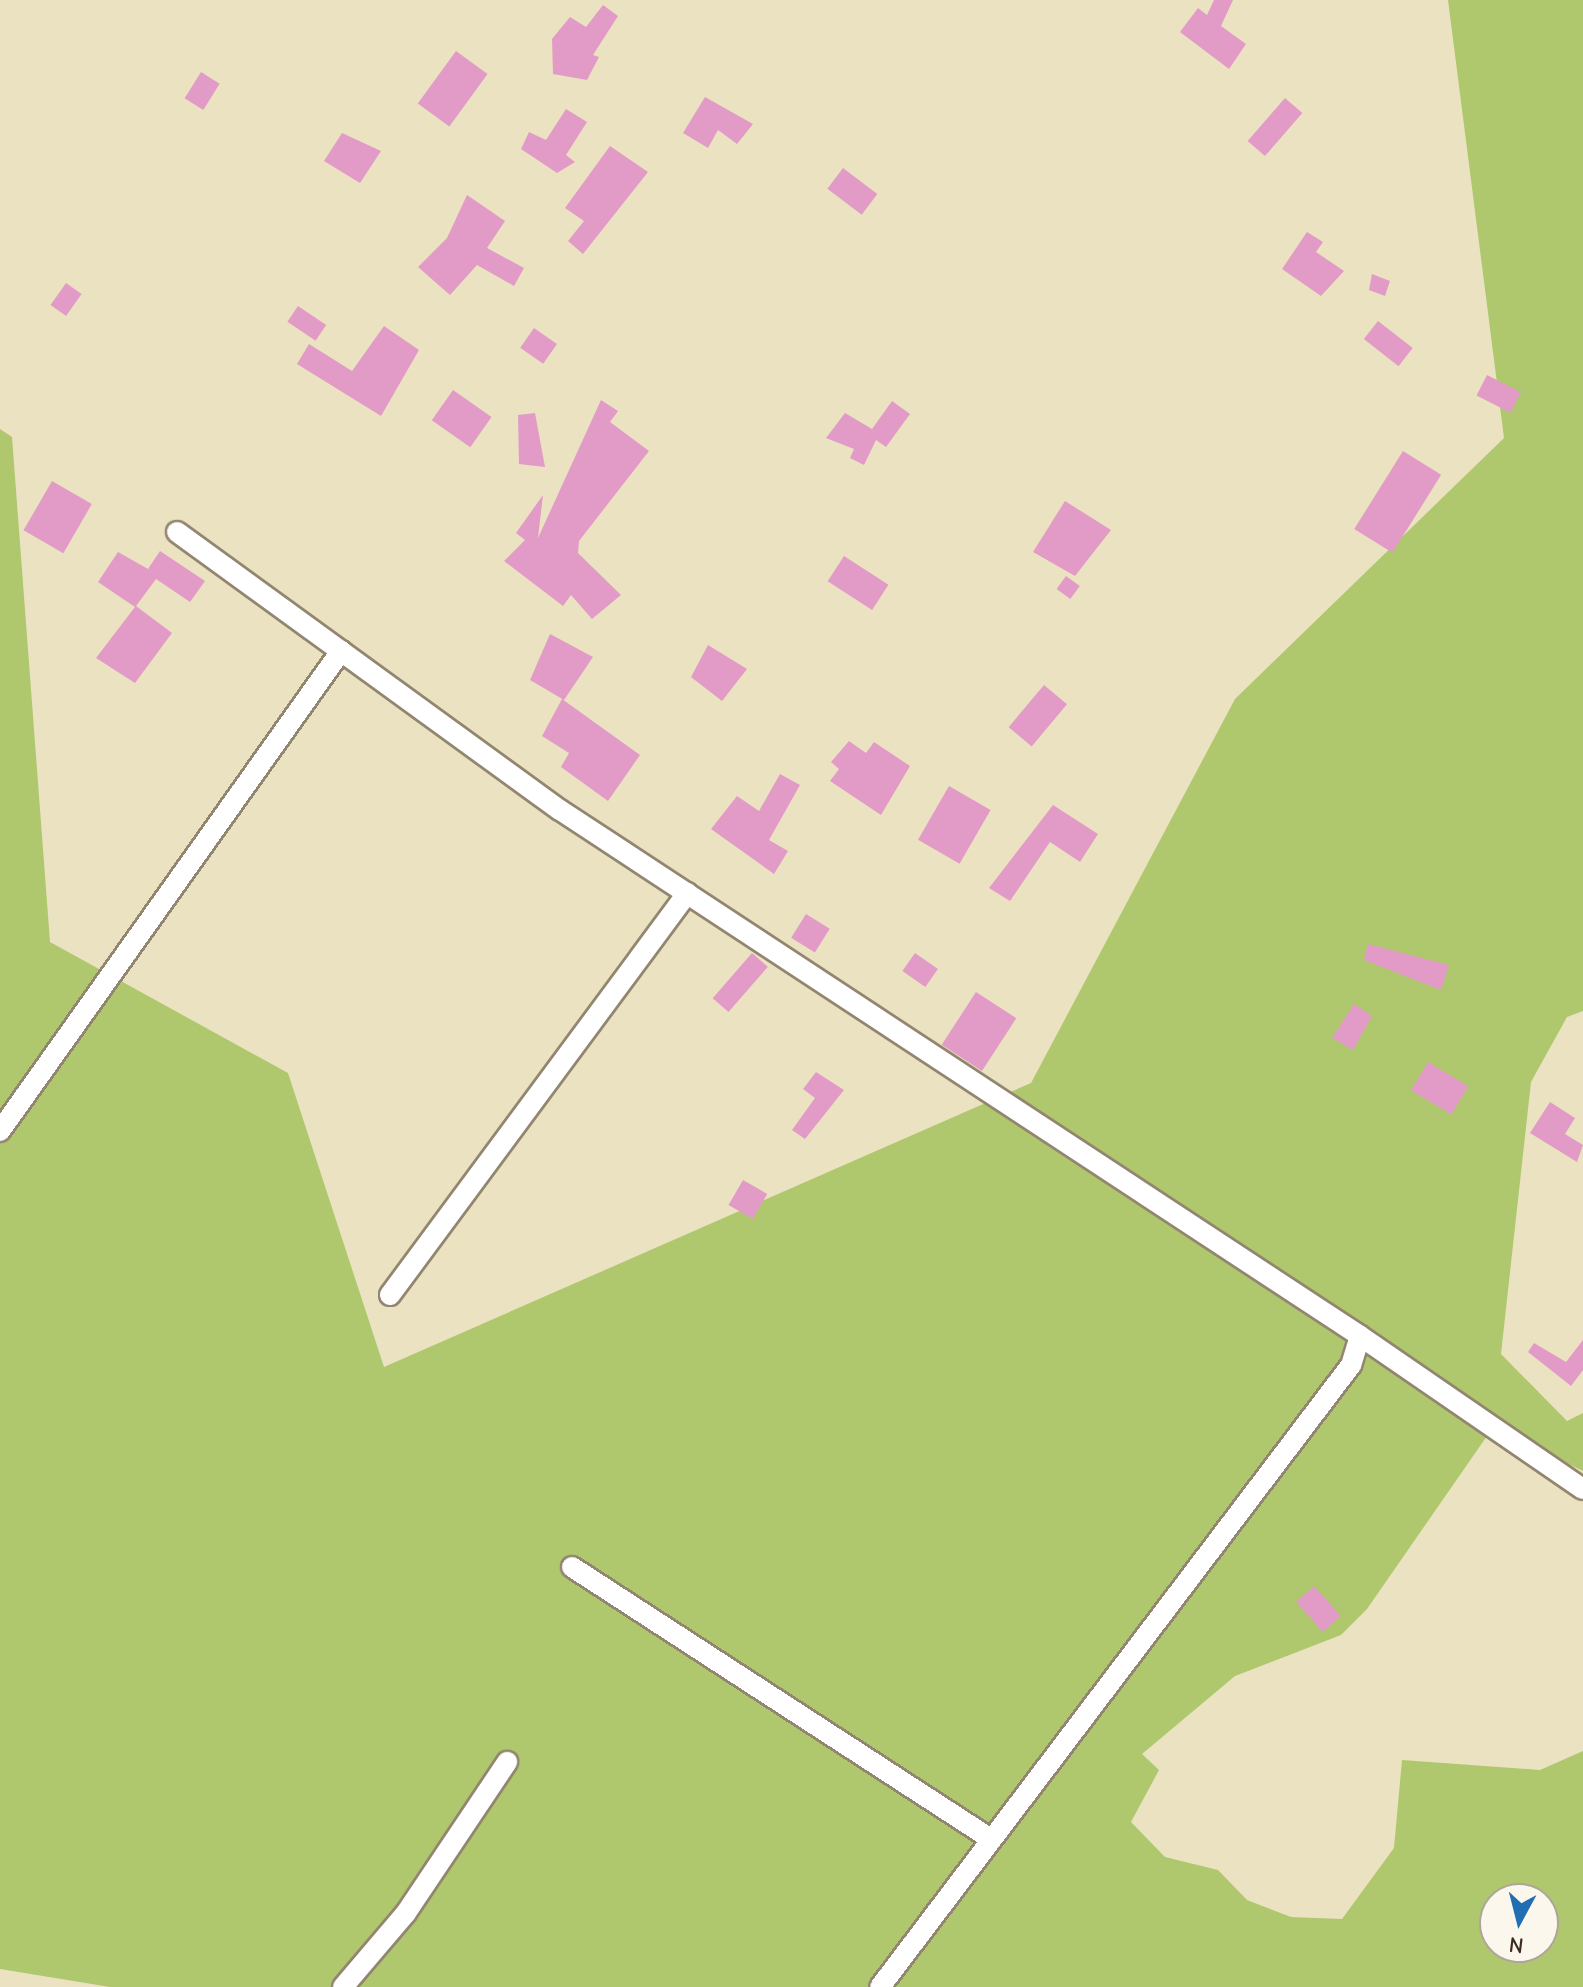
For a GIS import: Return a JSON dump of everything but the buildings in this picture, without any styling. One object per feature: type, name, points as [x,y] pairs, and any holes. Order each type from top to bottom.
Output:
[{"type":"street","points":[[177,532],[687,893],[1360,1336],[1583,1489]]},
{"type":"street","points":[[0,1131],[341,651]]},
{"type":"street","points":[[390,1295],[687,893]]},
{"type":"street","points":[[880,1987],[1351,1365],[1360,1336]]},
{"type":"street","points":[[572,1567],[991,1839]]},
{"type":"street","points":[[343,1987],[406,1913],[507,1762]]},
{"type":"green space","points":[[1448,0],[1583,0],[1583,1011],[1567,1017],[1531,1082],[1501,1354],[1567,1421],[1583,1413],[1583,1471],[1508,1435],[1487,1436],[1367,1609],[1341,1635],[1235,1676],[1142,1754],[1159,1770],[1131,1822],[1165,1857],[1218,1870],[1247,1900],[1291,1917],[1342,1919],[1394,1848],[1402,1760],[1540,1770],[1583,1751],[1583,1987],[110,1987],[0,1969],[0,429],[12,437],[50,942],[288,1073],[384,1367],[1031,1083],[1235,699],[1504,438]]}]
